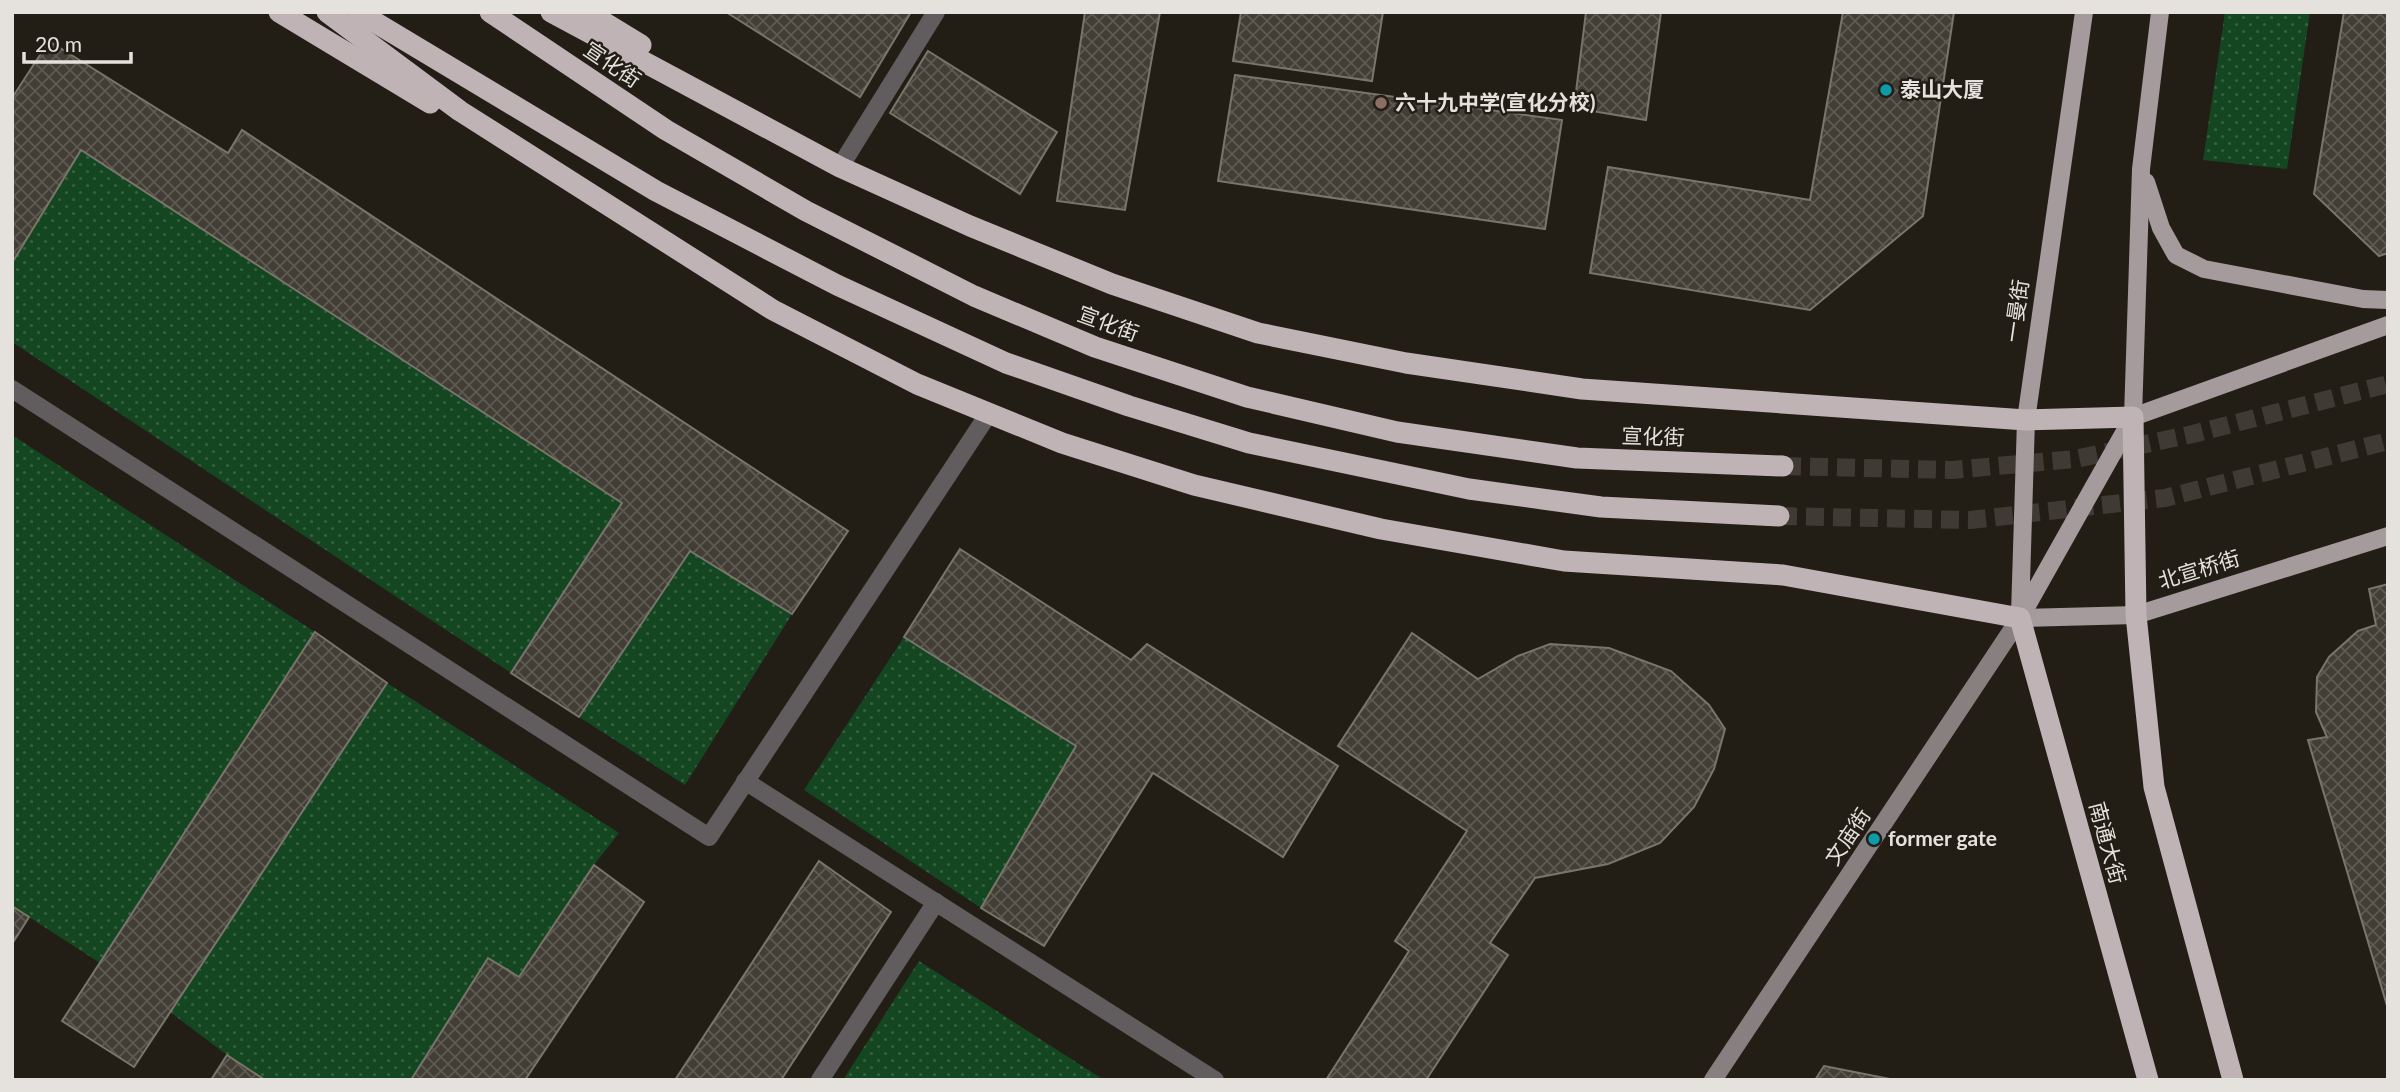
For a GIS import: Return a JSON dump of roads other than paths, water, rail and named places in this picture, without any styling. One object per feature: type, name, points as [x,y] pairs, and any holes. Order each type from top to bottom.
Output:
[{"type":"highway","points":[[279,12],[773,310],[917,384],[1062,443],[1194,485],[1381,529],[1564,561],[1783,575],[2020,618]]},
{"type":"highway","points":[[327,12],[460,111],[773,310]]},
{"type":"highway","points":[[358,12],[656,191],[837,285],[1006,363],[1129,406],[1249,443],[1469,489],[1601,507],[1779,516]]},
{"type":"highway","name":"宣化街","points":[[490,12],[666,130],[806,211],[974,296],[1095,347],[1247,397],[1397,432],[1577,458],[1783,466]]},
{"type":"highway","points":[[551,12],[840,167],[970,226],[1099,278],[1258,333],[1406,363],[1582,389],[2026,420],[2133,417],[2136,615],[2154,787],[2233,1080]]},
{"type":"highway","name":"宣化街","points":[[587,12],[840,167]]},
{"type":"highway","name":"南通大街","points":[[2020,618],[2148,1080]]},
{"type":"main road","name":"一曼街","points":[[2020,618],[2026,420],[2084,12]]},
{"type":"main road","points":[[2020,618],[2133,417],[2141,169],[2160,12]]},
{"type":"main road","points":[[2141,169],[2161,228],[2176,255],[2204,270],[2363,299],[2388,300]]},
{"type":"main road","points":[[2133,417],[2388,325]]},
{"type":"main road","name":"北宣桥街","points":[[2020,618],[2136,615],[2388,536]]},
{"type":"main road","name":"文庙街","points":[[1713,1080],[2020,618]]},
{"type":"street","points":[[840,167],[936,12]]},
{"type":"street","points":[[12,389],[709,837],[989,414]]},
{"type":"street","points":[[746,781],[1215,1080]]},
{"type":"street","points":[[820,1080],[936,902]]},
{"type":"tunnel","points":[[1783,466],[1952,470],[2075,459],[2193,434],[2388,384]]},
{"type":"tunnel","points":[[1779,516],[1970,520],[2165,498],[2388,441]]},
{"type":"place","name":"泰山大厦","points":[[1886,90]]},
{"type":"place","name":"六十九中学(宣化分校)","points":[[1381,103]]},
{"type":"place","name":"former gate","points":[[1874,839]]}]
